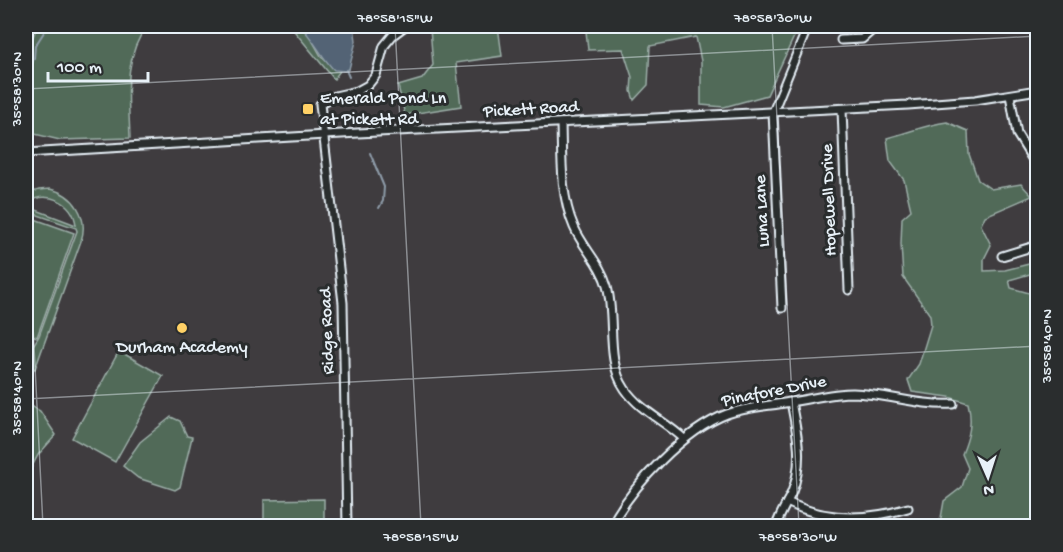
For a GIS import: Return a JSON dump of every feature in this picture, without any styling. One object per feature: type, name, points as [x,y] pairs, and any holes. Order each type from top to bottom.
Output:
[{"type":"street","name":"Ridge Road","points":[[347,526],[343,303],[320,104],[335,96],[357,91],[368,85],[376,75],[384,46],[405,26]]},
{"type":"street","points":[[773,112],[808,26]]},
{"type":"street","points":[[841,40],[862,39],[877,26]]},
{"type":"street","name":"Pickett Road","points":[[26,153],[323,135],[950,103],[1038,90]]},
{"type":"street","points":[[1010,95],[1017,134],[1038,168]]},
{"type":"street","name":"Hopewell Drive","points":[[842,109],[849,290]]},
{"type":"street","name":"Luna Lane","points":[[773,112],[782,308]]},
{"type":"street","points":[[561,123],[567,205],[578,235],[598,265],[606,284],[614,353],[620,380],[629,395],[641,407],[684,439]]},
{"type":"street","points":[[1002,256],[1038,245]]},
{"type":"street","name":"Pinafore Drive","points":[[611,526],[621,508],[684,439],[713,420],[735,412],[855,393],[916,403],[953,404]]},
{"type":"street","points":[[776,526],[788,502],[800,465],[799,445],[791,402]]},
{"type":"street","points":[[788,502],[813,512],[841,517],[882,514],[908,508]]},
{"type":"green space","points":[[37,26],[147,26],[139,38],[130,65],[128,94],[130,138],[60,140],[26,132],[26,56]]},
{"type":"green space","points":[[290,26],[300,26],[308,33],[321,56],[340,71],[334,79]]},
{"type":"green space","points":[[498,26],[502,56],[456,63],[461,106],[405,115],[398,86],[422,79],[433,65],[430,28]]},
{"type":"green space","points":[[566,26],[799,26],[767,95],[724,107],[701,105],[701,61],[696,37],[650,46],[648,85],[634,100],[631,91],[632,77],[623,49],[588,50],[586,31]]},
{"type":"green space","points":[[947,122],[968,131],[969,154],[978,180],[991,189],[1021,184],[1032,196],[985,216],[981,225],[991,245],[984,259],[984,271],[1005,270],[1037,262],[1037,272],[1009,280],[1011,288],[1037,293],[1037,526],[936,526],[941,518],[944,501],[962,487],[968,468],[962,454],[970,429],[970,417],[968,403],[949,397],[912,392],[908,380],[919,364],[931,325],[930,315],[903,277],[902,218],[911,210],[904,180],[890,161],[887,138]]},
{"type":"green space","points":[[50,189],[66,196],[78,208],[83,223],[83,232],[35,369],[28,367],[33,354],[26,357],[26,350],[39,336],[77,231],[76,228],[26,211],[26,206],[76,225],[70,210],[58,200],[42,198],[26,203],[26,194]]},
{"type":"green space","points":[[26,216],[74,233],[37,337],[26,333]]},
{"type":"green space","points":[[119,351],[163,376],[115,462],[72,438]]},
{"type":"green space","points":[[26,403],[40,411],[56,435],[38,455],[26,478]]},
{"type":"green space","points":[[171,417],[180,421],[187,436],[192,437],[180,487],[175,490],[138,478],[123,466],[140,442]]},
{"type":"green space","points":[[324,499],[324,526],[264,526],[264,500]]},
{"type":"water","points":[[300,26],[354,26],[356,41],[349,69],[334,70]]},
{"type":"waterway","points":[[26,81],[34,58],[35,46],[48,26]]},
{"type":"waterway","points":[[346,70],[349,77]]},
{"type":"waterway","points":[[370,153],[384,187],[383,201],[379,208]]},
{"type":"place","name":"Emerald Pond Ln at Pickett Rd","points":[[308,109]]},
{"type":"place","name":"Durham Academy","points":[[182,328]]}]
